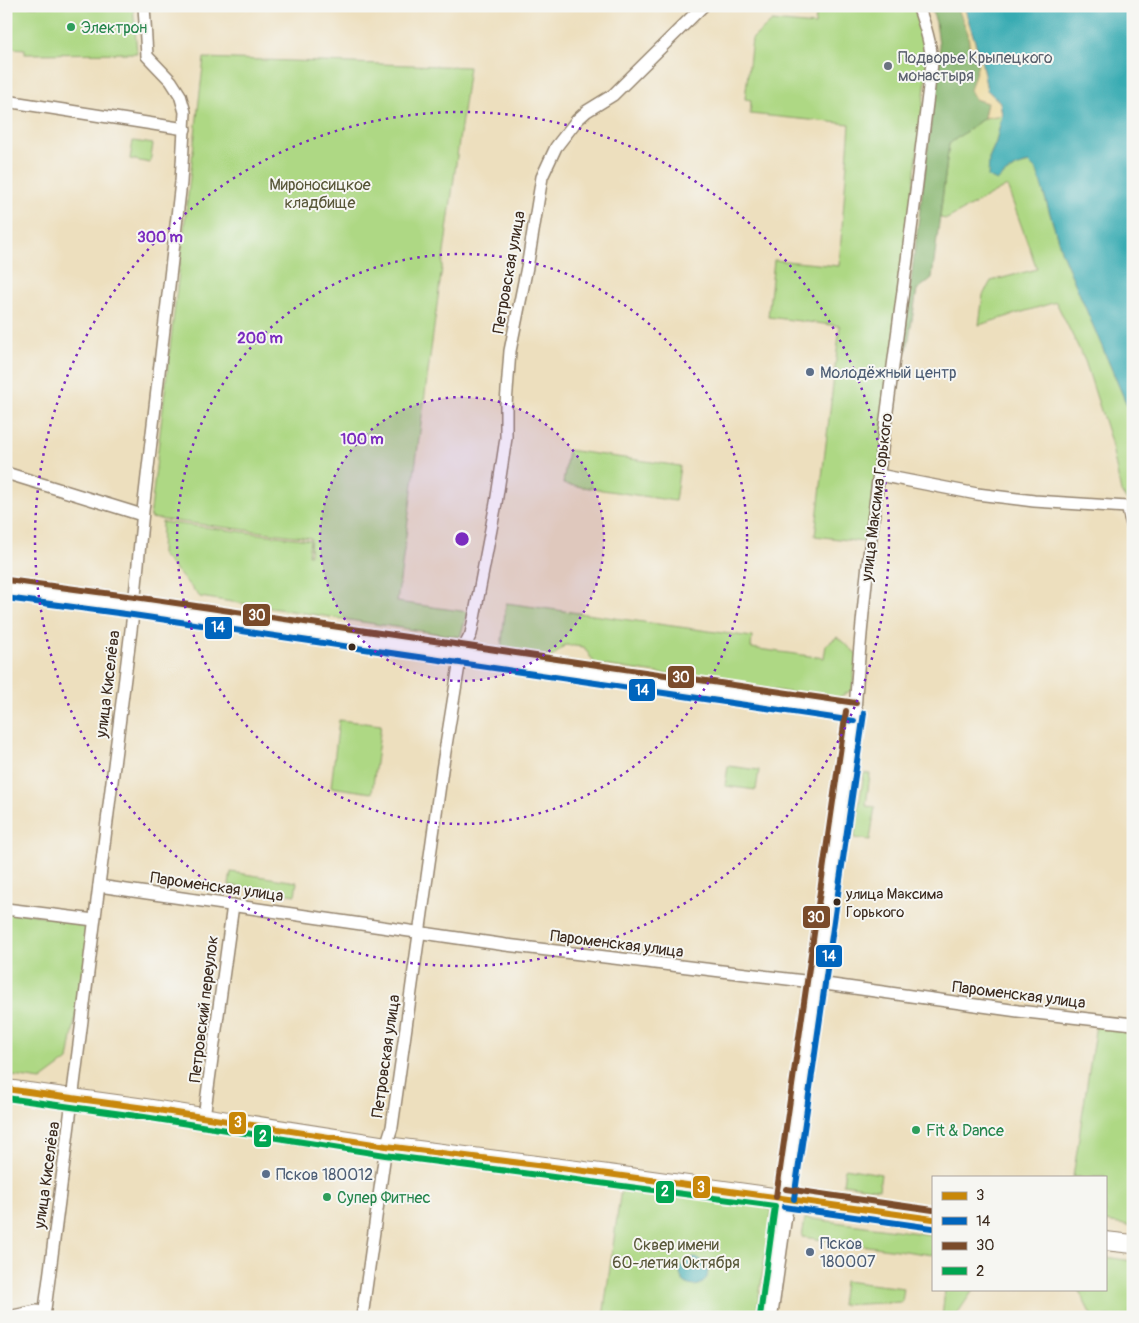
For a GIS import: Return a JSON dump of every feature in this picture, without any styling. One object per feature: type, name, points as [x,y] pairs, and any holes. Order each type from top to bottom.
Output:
[{"type":"main road","points":[[6,589],[461,653],[855,712]]},
{"type":"main road","name":"улица Максима Горького","points":[[770,1317],[855,712]]},
{"type":"main road","points":[[6,1089],[204,1117],[386,1146],[932,1219]]},
{"type":"main road","points":[[1106,1241],[1133,1244]]},
{"type":"street","name":"улица Киселёва","points":[[44,1317],[134,606],[142,515],[181,182],[185,112],[180,95],[171,81],[148,56],[144,6]]},
{"type":"street","name":"Петровская улица","points":[[362,1317],[386,1146],[392,1127],[461,653],[471,634],[496,503],[506,438],[506,404],[510,351],[528,262],[542,177],[556,147],[577,120],[587,111],[613,95],[703,6]]},
{"type":"street","name":"улица Максима Горького","points":[[855,712],[859,648],[878,474],[911,235],[932,63],[930,44],[918,6]]},
{"type":"street","points":[[6,101],[185,129]]},
{"type":"street","points":[[6,473],[142,515]]},
{"type":"street","points":[[878,474],[978,494],[1127,507],[1133,528]]},
{"type":"street","name":"Пароменская улица","points":[[99,886],[506,945],[1133,1024]]},
{"type":"street","name":"Петровский переулок","points":[[204,1117],[233,905]]},
{"type":"street","points":[[6,909],[94,920]]},
{"type":"street","points":[[8,1317],[37,1311],[39,1317]]},
{"type":"green space","name":"Электрон","points":[[6,6],[133,6],[137,53],[25,54],[25,49],[12,48],[11,51],[6,50]]},
{"type":"green space","points":[[817,6],[914,6],[922,28],[928,62],[871,543],[815,536],[840,326],[768,317],[774,260],[839,266],[850,124],[750,114],[751,100],[745,99],[752,39],[772,21],[815,25]]},
{"type":"green space","points":[[930,6],[957,6],[968,33],[970,51],[978,65],[973,82],[975,99],[987,103],[984,118],[949,144],[932,278],[917,290],[907,350],[902,351],[940,52],[936,22]]},
{"type":"green space","name":"Мироносицкое кладбище","points":[[204,58],[469,67],[397,602],[468,612],[460,637],[200,597],[161,554],[162,522],[310,540],[308,555],[310,555],[311,538],[150,518]]},
{"type":"green space","points":[[1002,115],[996,142],[989,158],[997,181],[1012,169],[1025,164],[1030,163],[1037,171],[1062,253],[1133,419],[1133,513],[1121,492],[1111,442],[1085,361],[1056,302],[979,325],[983,295],[991,281],[1037,269],[1007,186],[947,219],[940,218],[949,144],[984,118]]},
{"type":"green space","points":[[133,141],[153,144],[150,163],[130,159]]},
{"type":"green space","points":[[568,450],[680,466],[675,501],[563,484]]},
{"type":"green space","points":[[506,603],[752,637],[751,648],[824,658],[826,645],[837,637],[857,654],[852,690],[836,699],[595,664],[584,647],[565,645],[552,657],[501,650]]},
{"type":"green space","points":[[339,720],[381,725],[372,793],[331,787]]},
{"type":"green space","points":[[728,766],[759,770],[756,790],[725,786]]},
{"type":"green space","points":[[864,773],[870,774],[866,806],[875,807],[870,840],[854,838]]},
{"type":"green space","points":[[231,872],[297,882],[295,895],[229,885]]},
{"type":"green space","points":[[6,911],[92,923],[68,1060],[41,1080],[6,1075]]},
{"type":"green space","points":[[1096,1024],[1133,1030],[1133,1226],[1106,1222],[1106,1176],[1073,1176]]},
{"type":"green space","points":[[845,1168],[881,1174],[879,1189],[843,1184]]},
{"type":"green space","name":"Сквер имени 60-летия Октября","points":[[622,1182],[757,1201],[772,1211],[756,1317],[603,1317]]},
{"type":"green space","points":[[805,1218],[932,1235],[932,1255],[802,1237]]},
{"type":"green space","points":[[1106,1257],[1133,1261],[1133,1317],[1092,1317],[1078,1290],[1106,1290]]},
{"type":"green space","points":[[844,1281],[904,1288],[902,1302],[841,1305]]},
{"type":"green space","points":[[945,1290],[973,1290],[955,1317],[942,1317]]},
{"type":"sand","points":[[957,6],[964,6],[982,64],[987,90],[1000,102],[1002,115],[984,118],[987,103],[975,99],[970,90],[978,65],[970,51],[968,33]]},
{"type":"water","points":[[964,6],[1133,6],[1133,419],[1062,253],[1037,171],[1029,163],[1012,169],[997,181],[988,177],[989,158],[996,142],[1002,115],[1000,102],[987,90],[982,64]]},
{"type":"water","points":[[694,1258],[704,1262],[708,1272],[704,1282],[694,1286],[684,1282],[680,1272],[684,1262]]},
{"type":"transit line","name":"30","points":[[7,580],[135,597],[856,703]]},
{"type":"transit line","name":"14","points":[[6,598],[854,721]]},
{"type":"transit line","name":"30","points":[[776,1197],[846,711]]},
{"type":"transit line","name":"14","points":[[794,1199],[864,713]]},
{"type":"transit line","name":"3","points":[[6,1089],[145,1108],[386,1146],[608,1174],[932,1219]]},
{"type":"transit line","name":"2","points":[[6,1098],[144,1117],[385,1155],[775,1206],[760,1316]]},
{"type":"transit line","name":"30","points":[[786,1189],[932,1210]]},
{"type":"transit line","name":"14","points":[[784,1207],[932,1228]]},
{"type":"place","name":"Электрон","points":[[71,27]]},
{"type":"place","name":"Подворье Крыпецкого монастыря","points":[[888,66]]},
{"type":"place","name":"Молодёжный центр","points":[[810,372]]},
{"type":"place","name":"улица Максима Горького","points":[[837,902]]},
{"type":"place","name":"Fit & Dance","points":[[916,1130]]},
{"type":"place","name":"Псков 180012","points":[[266,1174]]},
{"type":"place","name":"Супер Фитнес","points":[[327,1197]]},
{"type":"place","name":"Псков 180007","points":[[810,1252]]}]
